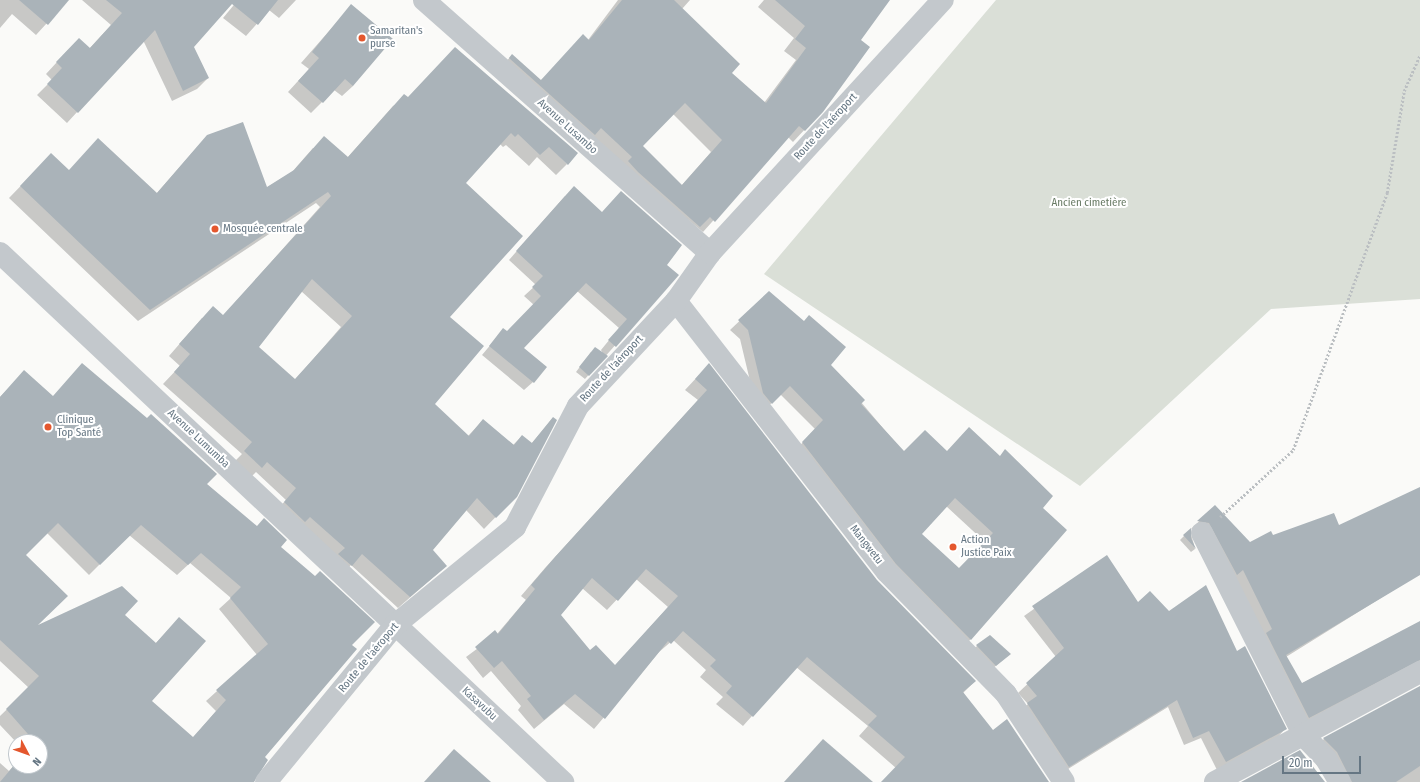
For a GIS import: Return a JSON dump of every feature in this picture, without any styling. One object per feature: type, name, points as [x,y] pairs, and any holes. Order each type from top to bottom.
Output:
[{"type":"street","name":"Avenue Lusambo","points":[[424,0],[710,253]]},
{"type":"street","name":"Route de l'aéroport","points":[[266,782],[395,625],[515,527],[578,406],[676,301],[710,253],[943,0]]},
{"type":"street","name":"Avenue Lumumba","points":[[0,253],[395,625]]},
{"type":"street","name":"Mangwetu","points":[[676,301],[887,572],[1006,694],[1064,782]]},
{"type":"street","points":[[1202,533],[1304,736],[1340,782]]},
{"type":"street","name":"Kasavubu","points":[[395,625],[563,782]]},
{"type":"street","points":[[1215,782],[1304,736],[1420,672]]},
{"type":"path","points":[[1202,533],[1293,450],[1387,192],[1404,91],[1420,56]]},
{"type":"green space","name":"Ancien cimetière","points":[[996,0],[1420,0],[1420,299],[1271,309],[1080,486],[764,274]]},
{"type":"building","points":[[19,0],[69,0],[48,25]]},
{"type":"building","points":[[106,0],[278,0],[258,25],[232,4],[194,47],[209,78],[183,91],[155,30],[78,113],[47,84],[62,68],[56,62],[79,38],[90,48],[122,13]]},
{"type":"building","points":[[622,0],[674,0],[740,64],[732,73],[766,103],[806,48],[795,39],[805,26],[775,0],[890,0],[861,40],[870,47],[823,112],[805,131],[799,126],[715,222],[710,217],[700,227],[638,172],[628,161],[632,157],[601,128],[595,135],[509,58],[512,54],[541,80],[583,34],[589,40]],"holes":[[[685,103],[722,140],[682,185],[643,146]]]},
{"type":"building","points":[[351,4],[393,39],[353,86],[345,79],[323,103],[298,81],[319,58],[312,52]]},
{"type":"building","points":[[455,47],[578,153],[568,165],[549,147],[540,155],[518,134],[515,137],[511,133],[466,183],[523,236],[450,317],[484,346],[435,404],[469,436],[483,419],[514,445],[522,435],[532,443],[553,417],[557,420],[517,497],[496,518],[477,498],[433,550],[447,566],[410,597],[362,554],[352,566],[338,554],[345,548],[310,517],[305,522],[284,502],[296,488],[267,462],[262,468],[244,451],[252,442],[174,372],[190,354],[179,344],[213,306],[223,315],[331,196],[328,192],[150,310],[20,186],[51,153],[69,170],[98,138],[157,193],[207,135],[243,122],[267,187],[294,170],[324,136],[348,157],[404,94],[408,97]],"holes":[[[312,279],[352,316],[295,379],[259,347]]]},
{"type":"building","points":[[574,186],[602,212],[621,191],[682,245],[667,265],[679,275],[616,347],[608,340],[627,319],[586,283],[524,348],[547,367],[534,383],[489,346],[503,328],[507,331],[541,296],[532,287],[543,276],[516,251]]},
{"type":"building","points":[[769,291],[804,321],[809,315],[846,347],[831,365],[865,400],[861,404],[904,451],[925,430],[947,451],[969,427],[1000,456],[1005,449],[1053,496],[1043,508],[1067,530],[971,640],[896,564],[802,442],[823,420],[790,386],[772,404],[763,393],[748,330],[738,320]],"holes":[[[955,498],[993,533],[959,568],[922,534]]]},
{"type":"building","points":[[595,347],[608,356],[589,376],[579,367]]},
{"type":"building","points":[[82,363],[147,418],[151,414],[217,474],[207,484],[257,526],[264,518],[287,540],[281,547],[315,576],[320,571],[375,622],[352,645],[357,649],[265,757],[268,760],[254,782],[0,782],[8,772],[8,774],[48,774],[48,734],[28,734],[6,709],[39,676],[0,640],[0,397],[24,370],[53,396]],"holes":[[[58,523],[100,565],[141,525],[188,565],[201,553],[241,587],[230,598],[268,644],[216,690],[226,700],[193,737],[152,701],[206,641],[179,617],[156,643],[125,615],[138,601],[122,586],[38,625],[68,596],[26,555]]]},
{"type":"building","points":[[709,363],[877,580],[976,681],[963,692],[993,730],[1007,719],[1049,782],[881,782],[905,757],[868,725],[877,716],[807,657],[753,717],[726,693],[732,686],[710,666],[716,660],[683,631],[671,644],[668,641],[605,719],[575,694],[544,720],[527,699],[531,696],[502,661],[494,668],[475,647],[495,630],[498,634],[535,589],[531,585],[707,390],[695,379]],"holes":[[[646,569],[678,596],[615,665],[596,645],[590,650],[561,615],[592,578],[618,601]]]},
{"type":"building","points":[[1420,487],[1420,575],[1286,655],[1302,683],[1420,621],[1420,660],[1309,718],[1266,633],[1272,629],[1243,570],[1237,575],[1209,523],[1197,521],[1215,505],[1250,542],[1271,531],[1273,535],[1334,513],[1339,525]]},
{"type":"building","points":[[1191,528],[1191,538],[1196,549],[1183,535]]},
{"type":"building","points":[[1107,555],[1138,602],[1150,591],[1169,611],[1206,585],[1237,651],[1245,646],[1287,729],[1226,762],[1209,731],[1193,738],[1177,700],[1069,767],[1027,703],[1037,696],[1026,683],[1064,648],[1032,606]]},
{"type":"building","points":[[990,635],[1011,654],[996,666],[976,645]]},
{"type":"building","points":[[1420,686],[1420,766],[1396,782],[1352,782],[1337,752],[1323,738]]},
{"type":"building","points":[[823,739],[873,782],[784,782]]},
{"type":"building","points":[[454,749],[491,782],[424,782]]},
{"type":"building","points":[[1300,750],[1325,782],[1241,782]]},
{"type":"place","name":"Samaritan's purse","points":[[362,38]]},
{"type":"place","name":"Mosquée centrale","points":[[215,229]]},
{"type":"place","name":"Clinique Top Santé","points":[[48,427]]},
{"type":"place","name":"Action Justice Paix","points":[[953,547]]}]
